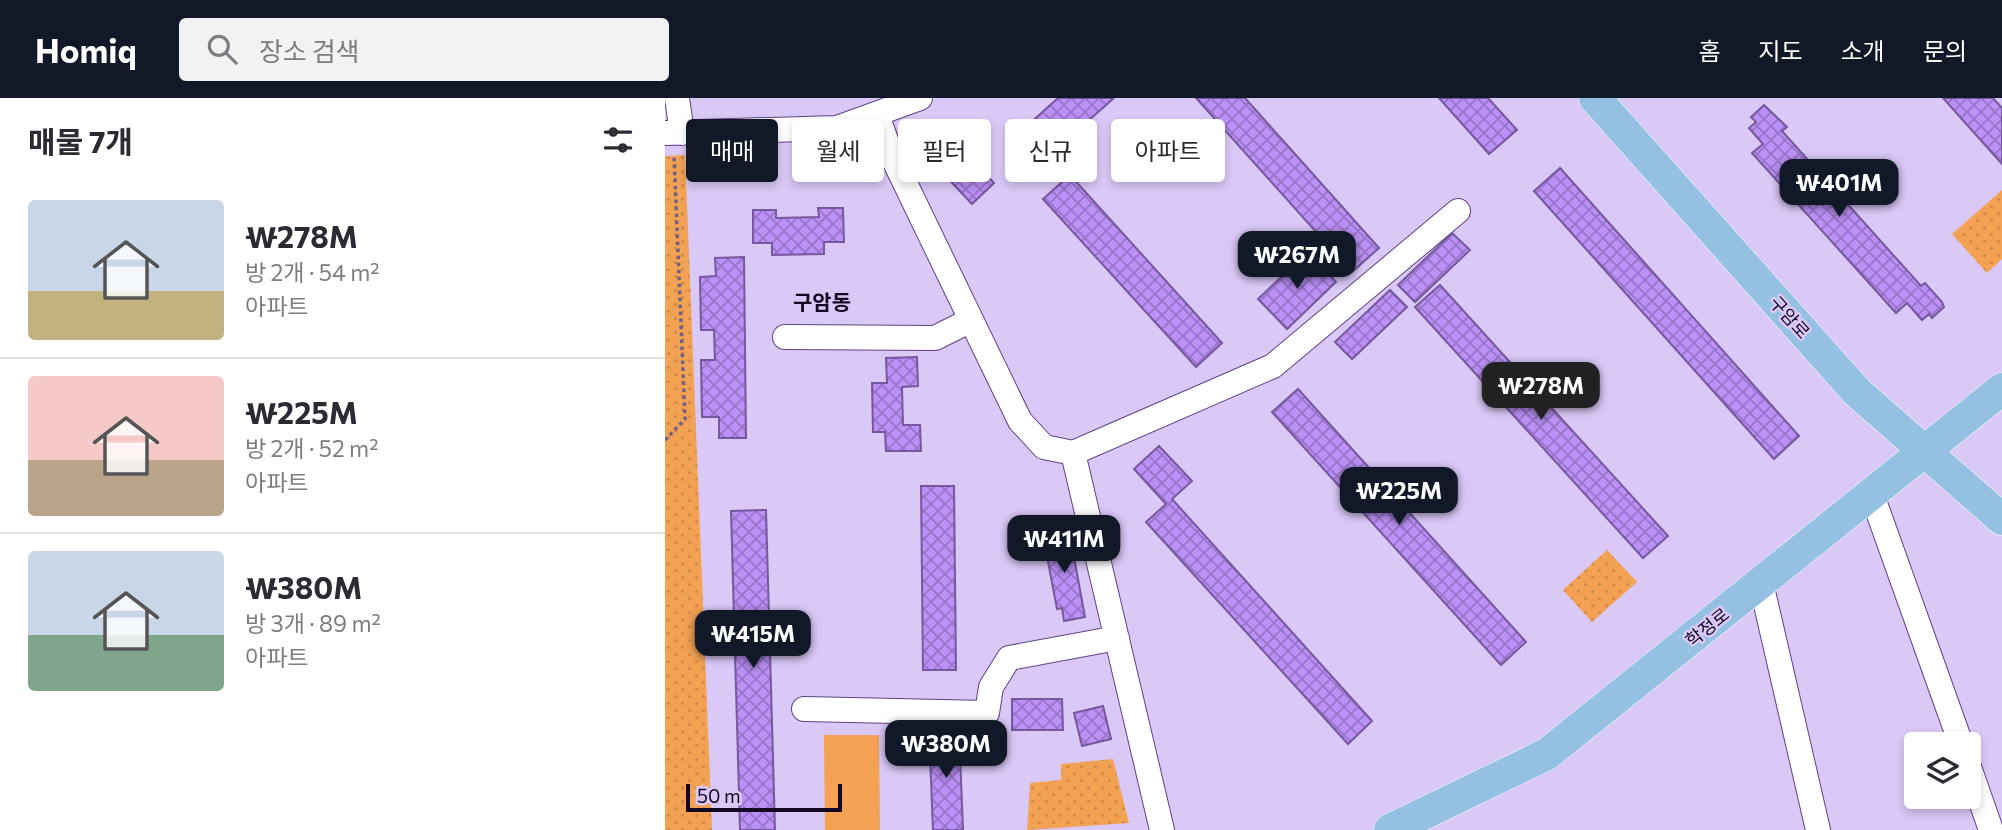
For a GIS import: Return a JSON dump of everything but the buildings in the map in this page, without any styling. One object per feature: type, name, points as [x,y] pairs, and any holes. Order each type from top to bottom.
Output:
[{"type":"main road","name":"구암로","points":[[1595,98],[1857,392],[2002,519]]},
{"type":"main road","name":"학정로","points":[[1390,830],[1547,754],[2002,389]]},
{"type":"street","points":[[677,98],[674,139],[837,128],[886,108],[920,98]]},
{"type":"street","points":[[886,108],[891,154],[1020,421],[1045,447],[1073,453],[1272,366],[1458,211]]},
{"type":"street","points":[[785,337],[935,338],[971,320]]},
{"type":"street","points":[[1073,453],[1163,830]]},
{"type":"street","points":[[1872,495],[1957,732]]},
{"type":"street","points":[[1761,583],[1818,830]]},
{"type":"street","points":[[804,709],[987,713],[991,687],[1009,658],[1117,639]]},
{"type":"street","points":[[1981,801],[1991,830]]},
{"type":"path","points":[[665,440],[685,419],[674,139]]},
{"type":"shaded area","points":[[685,155],[712,830],[665,830],[665,156]]},
{"type":"shaded area","points":[[2002,190],[2002,259],[1987,273],[1952,234]]},
{"type":"shaded area","points":[[1607,550],[1637,582],[1592,622],[1563,590]]},
{"type":"shaded area","points":[[824,735],[879,735],[880,830],[825,830]]},
{"type":"shaded area","points":[[1113,759],[1129,823],[1027,830],[1030,783],[1061,780],[1061,764]]},
{"type":"district","name":"구암동","points":[[822,301]]}]
